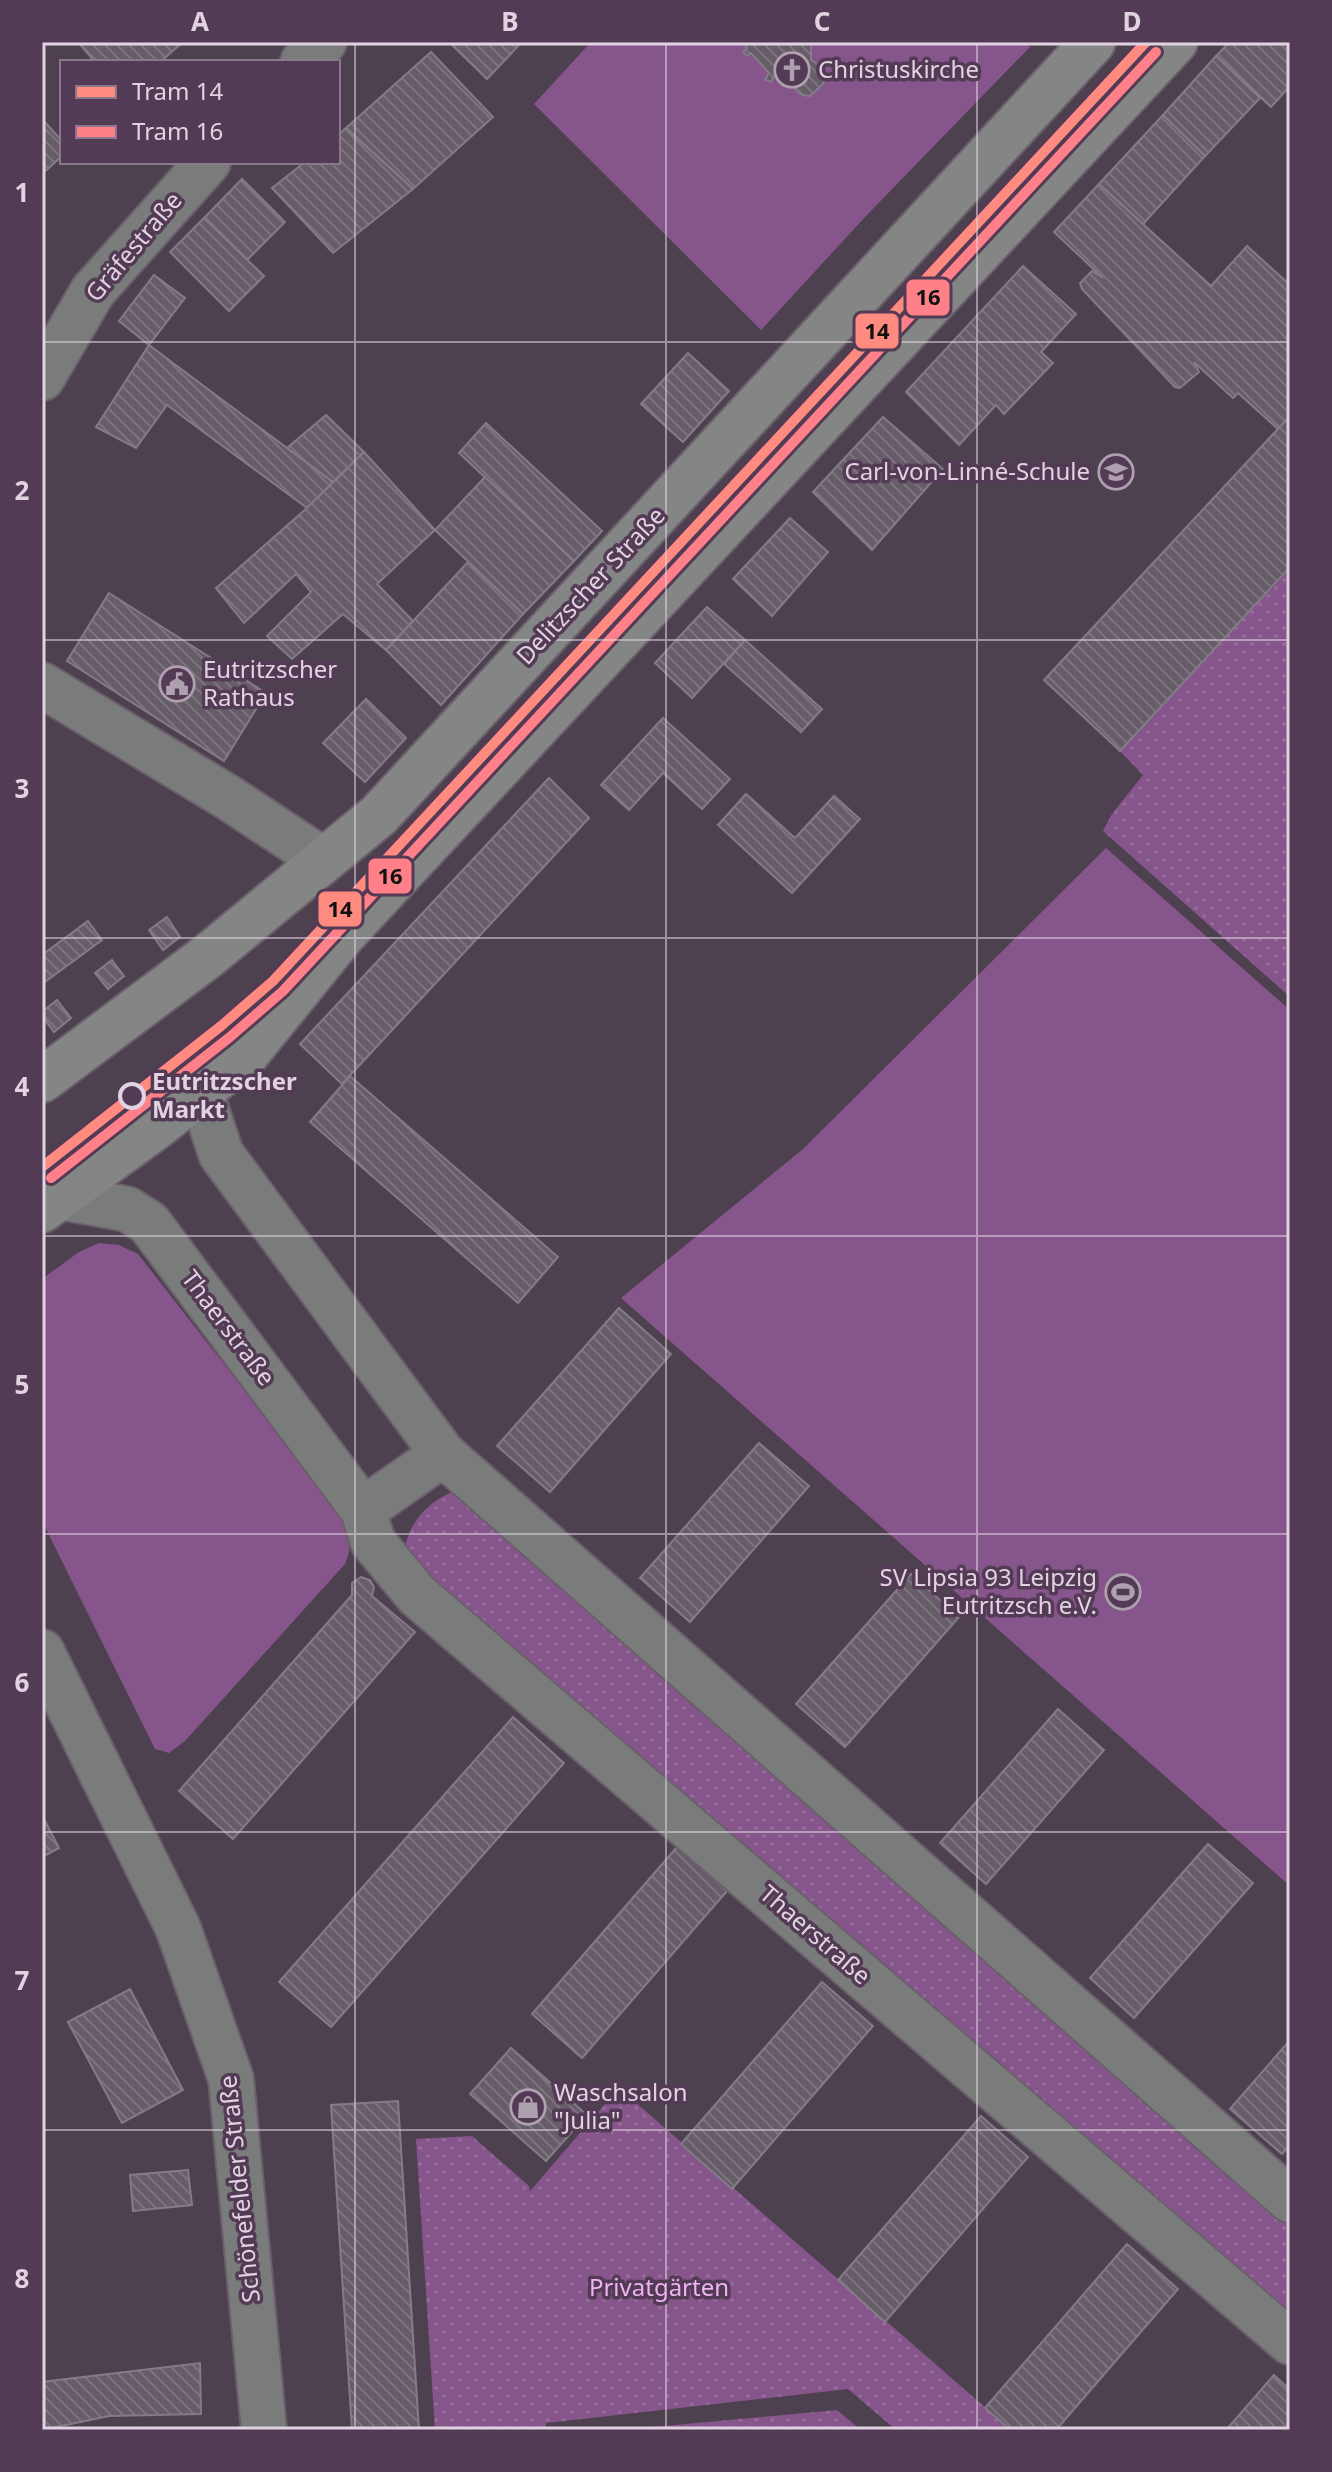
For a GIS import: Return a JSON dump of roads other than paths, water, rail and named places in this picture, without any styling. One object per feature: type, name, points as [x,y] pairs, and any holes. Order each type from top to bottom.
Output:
[{"type":"main road","name":"Delitzscher Straße","points":[[42,1080],[208,956],[379,815],[1093,42]]},
{"type":"main road","points":[[51,1204],[201,1093],[245,1056],[343,935],[1175,42]]},
{"type":"street","points":[[305,60],[324,42]]},
{"type":"street","name":"Gräfestraße","points":[[42,378],[93,291],[206,164]]},
{"type":"street","points":[[42,685],[136,753],[229,798],[323,860]]},
{"type":"street","points":[[201,1093],[221,1154],[443,1454],[1290,2200]]},
{"type":"street","name":"Thaerstraße","points":[[51,1204],[127,1209],[149,1223],[363,1510],[373,1542],[417,1595],[1290,2342]]},
{"type":"street","points":[[363,1510],[443,1454]]},
{"type":"street","name":"Schönefelder Straße","points":[[42,1652],[178,1928],[231,2079],[264,2430]]},
{"type":"tram line","name":"14","points":[[42,1167],[221,1026],[273,981],[1146,42]]},
{"type":"tram line","name":"16","points":[[51,1178],[230,1037],[283,991],[1156,52]]},
{"type":"place","name":"Christuskirche","points":[[792,70]]},
{"type":"place","name":"Carl-von-Linné-Schule","points":[[1116,472]]},
{"type":"place","name":"Eutritzscher Rathaus","points":[[177,684]]},
{"type":"place","name":"Eutritzscher Markt","points":[[132,1096]]},
{"type":"place","name":"SV Lipsia 93 Leipzig Eutritzsch e.V.","points":[[1123,1592]]},
{"type":"place","name":"Waschsalon \"Julia\"","points":[[528,2107]]},
{"type":"park label","name":"Privatgärten","points":[[659,2288]]}]
